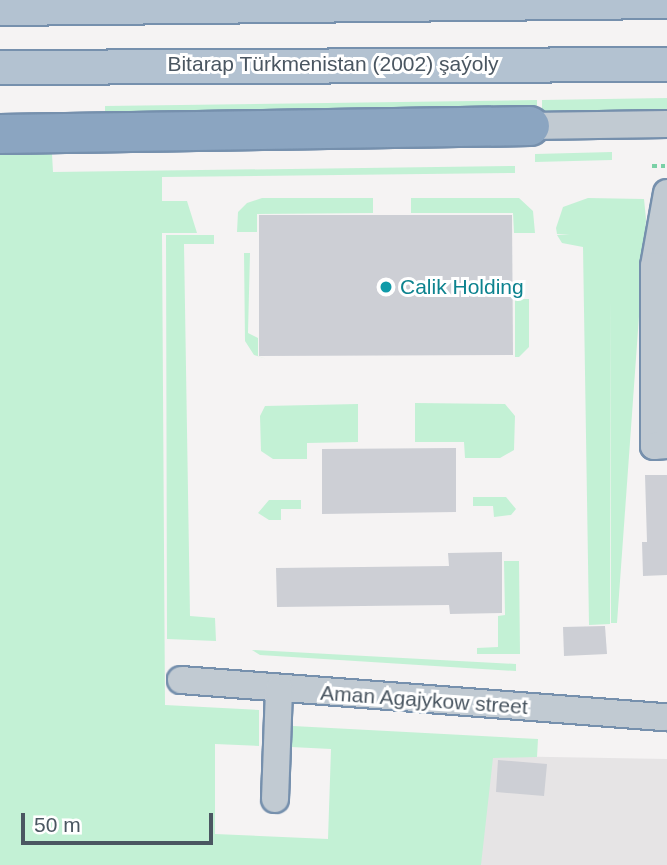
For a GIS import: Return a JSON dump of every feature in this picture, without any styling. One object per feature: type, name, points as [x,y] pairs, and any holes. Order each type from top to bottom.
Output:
[{"type":"highway","points":[[0,134],[530,126]]},
{"type":"main road","points":[[0,8],[667,1]]},
{"type":"main road","name":"Bitarap Türkmenistan (2002) şaýoly","points":[[0,67],[667,64]]},
{"type":"street","points":[[530,126],[667,124]]},
{"type":"street","points":[[667,193],[654,266],[654,446],[667,445]]},
{"type":"street","name":"Aman Agajykow street","points":[[181,680],[667,717]]},
{"type":"street","points":[[275,799],[279,689]]},
{"type":"path","points":[[652,166],[667,166]]},
{"type":"shaded area","points":[[490,756],[667,759],[667,865],[478,865]]},
{"type":"green space","points":[[667,98],[667,114],[542,116],[542,100]]},
{"type":"green space","points":[[537,100],[537,116],[105,123],[105,106]]},
{"type":"green space","points":[[612,152],[612,160],[535,162],[535,154]]},
{"type":"green space","points":[[0,154],[52,154],[53,172],[515,166],[515,173],[162,177],[162,201],[187,201],[197,233],[162,233],[165,705],[259,710],[259,746],[215,744],[215,834],[328,839],[331,749],[291,747],[293,726],[538,739],[537,757],[493,758],[481,865],[0,865]]},
{"type":"green space","points":[[262,198],[373,198],[373,213],[257,214],[257,232],[237,232],[238,212],[247,203]]},
{"type":"green space","points":[[411,198],[519,198],[533,211],[535,233],[514,233],[513,213],[411,213]]},
{"type":"green space","points":[[588,198],[644,199],[646,219],[617,623],[611,623],[610,295],[610,624],[589,625],[583,247],[562,243],[557,235],[570,234],[557,234],[556,228],[563,207]]},
{"type":"green space","points":[[166,235],[214,235],[214,244],[184,244],[190,616],[215,618],[216,641],[167,639]]},
{"type":"green space","points":[[244,253],[250,253],[248,333],[258,338],[258,356],[267,359],[254,355],[245,341]]},
{"type":"green space","points":[[515,299],[529,299],[529,347],[519,357],[515,357]]},
{"type":"green space","points":[[415,403],[505,404],[515,416],[514,450],[500,458],[465,458],[464,442],[415,442]]},
{"type":"green space","points":[[358,404],[358,442],[307,443],[307,459],[273,459],[261,451],[260,416],[265,406]]},
{"type":"green space","points":[[473,497],[506,497],[516,509],[511,515],[494,517],[493,506],[473,506]]},
{"type":"green space","points":[[269,500],[301,500],[301,509],[281,509],[281,520],[269,520],[258,513]]},
{"type":"green space","points":[[504,561],[519,561],[520,654],[477,654],[477,648],[498,647],[498,616],[505,615]]},
{"type":"green space","points":[[252,650],[516,664],[516,671],[260,655]]},
{"type":"building","name":"Calik Holding","points":[[259,215],[512,215],[513,355],[259,356]]},
{"type":"building","points":[[456,448],[456,512],[322,514],[322,449]]},
{"type":"building","points":[[645,475],[667,475],[667,575],[643,576],[642,542],[647,542]]},
{"type":"building","points":[[502,552],[502,613],[450,614],[449,605],[277,607],[276,568],[449,566],[448,553]]},
{"type":"building","points":[[605,626],[607,654],[564,656],[563,627]]},
{"type":"building","points":[[498,760],[547,764],[544,796],[496,792]]},
{"type":"place","name":"Calik Holding","points":[[386,287]]}]
